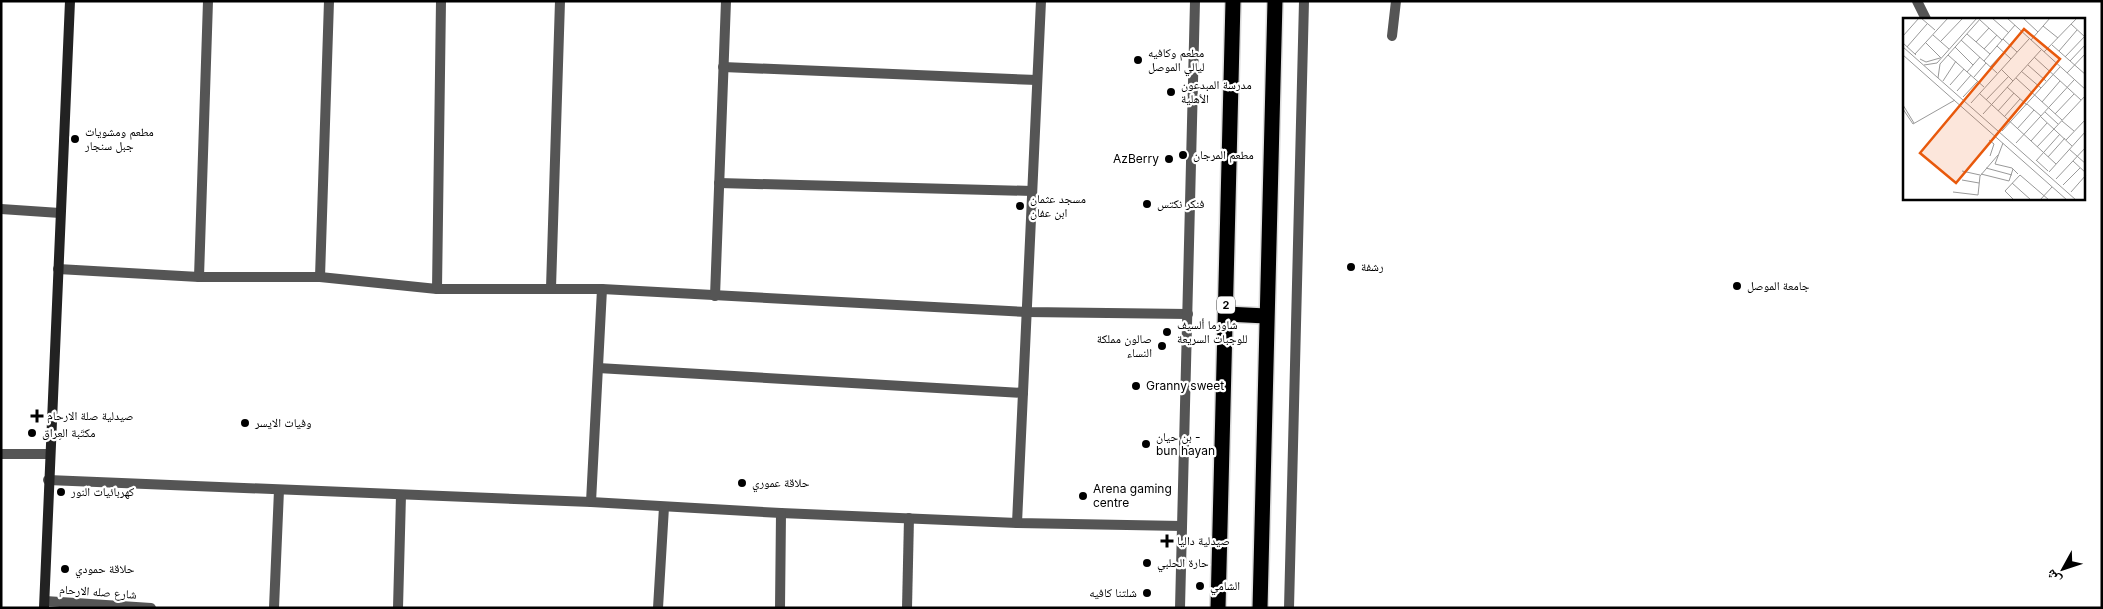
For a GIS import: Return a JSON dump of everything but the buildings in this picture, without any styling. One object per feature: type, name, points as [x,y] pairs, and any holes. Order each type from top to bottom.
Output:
[{"type":"highway","name":"2","points":[[1218,608],[1233,1]]},
{"type":"highway","points":[[1260,608],[1275,1]]},
{"type":"highway","points":[[1226,314],[1266,316]]},
{"type":"street","points":[[44,604],[70,1]]},
{"type":"street","points":[[199,277],[208,1]]},
{"type":"street","points":[[320,277],[329,1]]},
{"type":"street","points":[[437,289],[441,1]]},
{"type":"street","points":[[552,288],[560,1]]},
{"type":"street","points":[[715,296],[726,1]]},
{"type":"street","points":[[1017,523],[1041,1]]},
{"type":"street","points":[[1180,608],[1196,1]]},
{"type":"street","points":[[1289,608],[1304,1]]},
{"type":"street","points":[[1392,36],[1396,1]]},
{"type":"street","points":[[1916,1],[1925,18]]},
{"type":"street","points":[[724,68],[1037,80]]},
{"type":"street","points":[[719,183],[1032,191]]},
{"type":"street","points":[[1,209],[60,213]]},
{"type":"street","points":[[58,269],[199,277],[320,277],[437,289],[602,289],[1027,312],[1188,314]]},
{"type":"street","points":[[591,502],[602,289]]},
{"type":"street","points":[[598,368],[1023,393]]},
{"type":"street","points":[[1,454],[50,454]]},
{"type":"street","points":[[48,480],[591,502],[781,513],[1017,523],[1182,526]]},
{"type":"street","points":[[274,608],[279,490]]},
{"type":"street","points":[[398,608],[401,495]]},
{"type":"street","points":[[658,608],[664,507]]},
{"type":"street","points":[[780,608],[781,513]]},
{"type":"street","points":[[907,608],[909,518]]},
{"type":"street","name":"شارع صله الارحام","points":[[44,604],[151,608]]},
{"type":"place","name":"مطعم وكافيه ليالي الموصل","points":[[1138,60]]},
{"type":"place","name":"مدرسة المبدعون الأهلية","points":[[1171,92]]},
{"type":"place","name":"مطعم ومشويات جبل سنجار","points":[[75,139]]},
{"type":"place","name":"مطعم المرجان","points":[[1183,155]]},
{"type":"place","name":"AzBerry","points":[[1169,159]]},
{"type":"place","name":"فنكر نكتس","points":[[1147,204]]},
{"type":"place","name":"مسجد عثمان ابن عفان","points":[[1020,206]]},
{"type":"place","name":"رشفة","points":[[1351,267]]},
{"type":"place","name":"جامعة الموصل","points":[[1737,286]]},
{"type":"place","name":"شاورما ألسيف للوجبات السريعة","points":[[1167,332]]},
{"type":"place","name":"صالون مملكة النساء","points":[[1162,346]]},
{"type":"place","name":"Granny sweet","points":[[1136,386]]},
{"type":"place","name":"صيدلية صلة الارحام","points":[[37,416]]},
{"type":"place","name":"وفيات الايسر","points":[[245,423]]},
{"type":"place","name":"مكتَبة العِراق","points":[[32,433]]},
{"type":"place","name":"بن حيان - bun hayan","points":[[1146,444]]},
{"type":"place","name":"حلاقة عموري","points":[[742,483]]},
{"type":"place","name":"كهربائيات النور","points":[[61,492]]},
{"type":"place","name":"Arena gaming centre","points":[[1083,496]]},
{"type":"place","name":"صيدلية داليا","points":[[1167,541]]},
{"type":"place","name":"حارة الحلبي","points":[[1147,563]]},
{"type":"place","name":"حلاقة حمودي","points":[[65,569]]},
{"type":"place","name":"الشامي","points":[[1200,586]]},
{"type":"place","name":"شلتنا كافيه","points":[[1147,593]]}]
